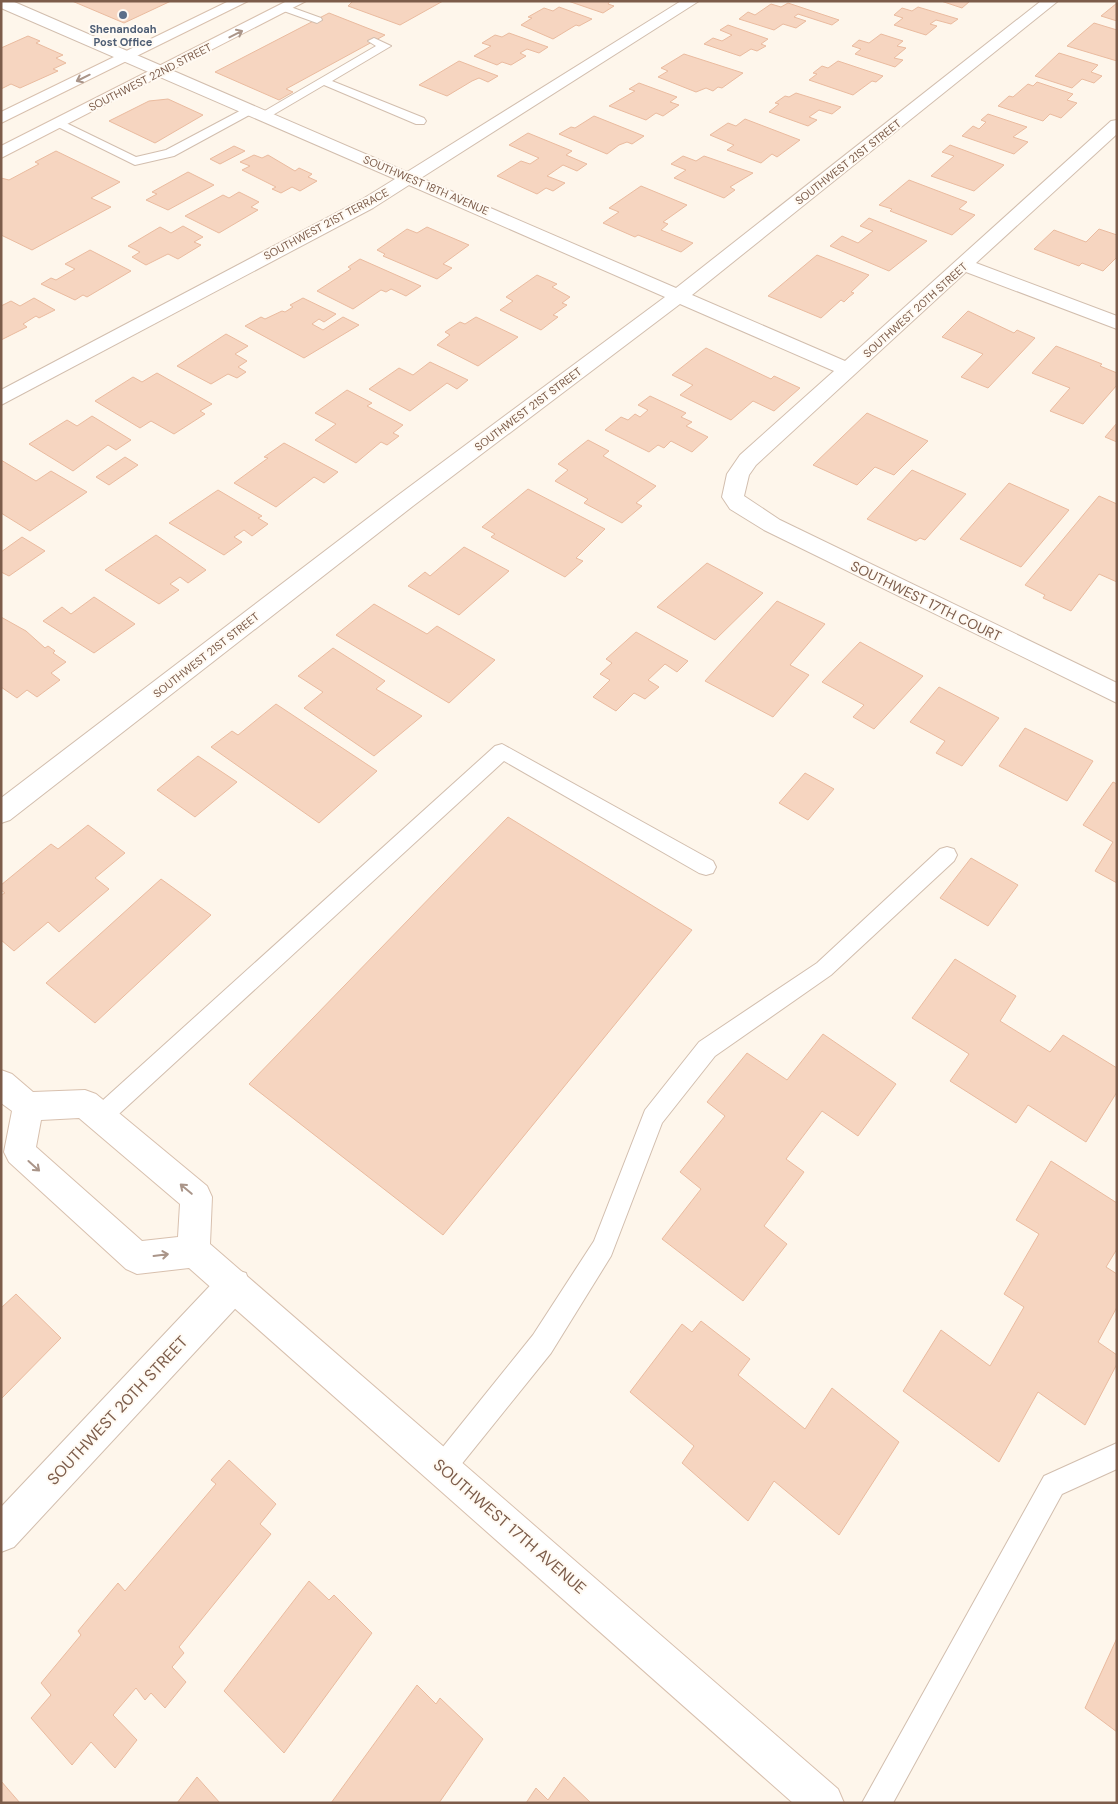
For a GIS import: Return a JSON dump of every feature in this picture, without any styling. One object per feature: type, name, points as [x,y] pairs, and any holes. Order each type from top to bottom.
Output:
[{"type":"street","name":"SOUTHWEST 22ND STREET","points":[[1,118],[241,1]]},
{"type":"street","name":"SOUTHWEST 21ST TERRACE","points":[[1,399],[98,345],[367,204],[692,1]]},
{"type":"street","name":"SOUTHWEST 21ST STREET","points":[[1,813],[405,501],[679,295],[1051,1]]},
{"type":"street","name":"SOUTHWEST 18TH AVENUE","points":[[1,2],[849,370]]},
{"type":"street","name":"SOUTHWEST 22ND STREET","points":[[1,153],[292,5]]},
{"type":"street","name":"SOUTHWEST 20TH STREET","points":[[738,504],[733,497],[734,486],[738,474],[748,460],[1117,125]]},
{"type":"street","points":[[965,265],[1117,323]]},
{"type":"street","name":"SOUTHWEST 17TH COURT","points":[[738,504],[772,525],[1117,694]]},
{"type":"street","points":[[1,1084],[28,1106],[85,1104],[196,1197],[194,1251],[136,1258],[20,1152],[28,1106]]},
{"type":"street","name":"SOUTHWEST 17TH AVENUE","points":[[194,1251],[443,1467],[820,1801]]},
{"type":"street","name":"SOUTHWEST 20TH STREET","points":[[1,1534],[234,1285]]},
{"type":"lane","points":[[292,5],[317,20]]},
{"type":"lane","points":[[58,124],[135,160],[170,154],[323,81],[385,46],[374,41]]},
{"type":"lane","points":[[323,81],[420,121]]},
{"type":"lane","points":[[100,1117],[502,751],[706,867]]},
{"type":"lane","points":[[443,1467],[542,1344],[603,1248],[653,1117],[707,1048],[824,969],[947,855]]},
{"type":"lane","points":[[878,1803],[1053,1485],[1117,1456]]},
{"type":"building","name":"Shenandoah Post Office","points":[[72,1],[171,1],[124,23]]},
{"type":"building","points":[[353,1],[443,1],[400,25],[348,6]]},
{"type":"building","points":[[568,1],[610,1],[608,4],[614,6],[603,13]]},
{"type":"building","points":[[941,1],[970,1],[962,8]]},
{"type":"building","points":[[788,3],[839,20],[832,25],[798,14],[794,17],[806,21],[796,28],[783,24],[774,30],[739,19],[748,12],[755,15],[771,4],[781,7]]},
{"type":"building","points":[[1117,3],[1117,21],[1101,16]]},
{"type":"building","points":[[559,7],[592,19],[579,26],[576,25],[553,39],[521,25],[532,18],[528,17],[544,8],[553,11]]},
{"type":"building","points":[[918,7],[958,19],[951,24],[936,20],[930,24],[937,26],[926,35],[894,25],[903,18],[894,15],[902,8],[912,11]]},
{"type":"building","points":[[329,13],[385,35],[286,89],[293,92],[279,100],[215,72]]},
{"type":"building","points":[[1094,23],[1117,30],[1117,61],[1067,46]]},
{"type":"building","points":[[728,25],[768,39],[761,44],[766,46],[757,51],[751,49],[740,56],[704,44],[713,38],[722,41],[732,35],[720,30]]},
{"type":"building","points":[[509,33],[548,47],[539,53],[527,49],[520,53],[526,56],[511,65],[502,62],[497,65],[474,56],[491,46],[482,43],[495,35],[502,37]]},
{"type":"building","points":[[881,34],[903,41],[897,46],[906,48],[894,58],[903,60],[895,67],[855,54],[861,49],[852,46],[859,40],[869,43]]},
{"type":"building","points":[[28,36],[40,41],[36,43],[63,55],[56,58],[66,63],[53,69],[58,71],[20,88],[11,84],[1,89],[1,48]]},
{"type":"building","points":[[1059,53],[1098,65],[1091,72],[1102,76],[1094,83],[1082,79],[1072,88],[1035,76]]},
{"type":"building","points":[[684,54],[743,73],[722,88],[718,87],[713,91],[706,88],[696,92],[658,77],[668,71],[661,68]]},
{"type":"building","points":[[459,61],[498,76],[488,82],[479,78],[447,96],[419,85]]},
{"type":"building","points":[[838,61],[883,76],[876,82],[872,81],[853,95],[809,80],[817,74],[813,73],[822,66],[828,68]]},
{"type":"building","points":[[1037,82],[1073,94],[1067,100],[1077,103],[1061,118],[1050,114],[1043,121],[998,106],[1009,96],[1013,97],[1028,84],[1033,86]]},
{"type":"building","points":[[639,83],[677,97],[670,102],[679,105],[663,116],[656,113],[646,120],[609,106],[635,91],[629,89]]},
{"type":"building","points":[[796,93],[841,107],[832,114],[819,110],[809,117],[817,120],[808,126],[769,112],[779,104],[775,103],[785,96],[789,97]]},
{"type":"building","points":[[168,99],[203,115],[155,143],[109,121],[149,101]]},
{"type":"building","points":[[988,114],[1027,127],[1013,137],[1028,142],[1014,154],[962,136],[973,126],[979,129],[986,122],[981,120]]},
{"type":"building","points":[[594,116],[644,136],[632,144],[627,142],[619,145],[607,154],[559,134],[571,127],[575,128]]},
{"type":"building","points":[[745,119],[800,140],[777,157],[772,154],[761,163],[727,150],[734,145],[710,135],[728,123],[736,126]]},
{"type":"building","points":[[528,133],[572,151],[566,155],[587,164],[577,171],[563,165],[547,176],[565,183],[553,191],[546,188],[537,194],[497,176],[521,161],[530,164],[539,158],[509,145]]},
{"type":"building","points":[[950,145],[1004,165],[974,191],[931,176],[954,156],[942,152]]},
{"type":"building","points":[[234,146],[245,151],[220,164],[210,159]]},
{"type":"building","points":[[56,151],[120,182],[91,198],[111,207],[32,250],[1,235],[1,178],[9,180],[39,164],[35,162]]},
{"type":"building","points":[[254,155],[262,158],[268,155],[295,171],[299,168],[312,174],[308,177],[317,181],[300,191],[292,187],[281,193],[272,189],[276,187],[242,170],[250,166],[240,162]]},
{"type":"building","points":[[683,156],[696,161],[704,156],[753,173],[730,187],[735,190],[724,198],[674,178],[686,170],[671,164]]},
{"type":"building","points":[[188,172],[214,185],[168,210],[146,200],[157,194],[152,192]]},
{"type":"building","points":[[909,180],[967,202],[959,209],[975,215],[952,235],[879,205]]},
{"type":"building","points":[[641,186],[687,205],[663,222],[668,224],[661,230],[693,243],[681,252],[638,235],[635,237],[603,223],[619,212],[609,208]]},
{"type":"building","points":[[239,192],[259,202],[251,207],[258,210],[219,233],[185,216],[223,195],[229,198]]},
{"type":"building","points":[[869,218],[927,241],[889,271],[830,246],[842,236],[858,243],[873,231],[860,226]]},
{"type":"building","points":[[183,226],[203,237],[194,242],[201,245],[178,259],[168,254],[146,265],[132,257],[140,252],[128,246],[160,227],[171,233]]},
{"type":"building","points":[[427,227],[469,245],[443,264],[452,268],[437,279],[383,256],[385,254],[377,250],[407,229],[417,233]]},
{"type":"building","points":[[1099,229],[1117,235],[1117,257],[1103,271],[1082,263],[1079,266],[1034,249],[1054,230],[1086,242]]},
{"type":"building","points":[[90,250],[131,271],[87,297],[83,295],[75,300],[41,284],[51,278],[56,280],[75,269],[65,264]]},
{"type":"building","points":[[817,255],[869,275],[851,292],[854,293],[844,302],[841,300],[821,318],[768,296]]},
{"type":"building","points":[[360,259],[421,286],[406,296],[391,289],[386,292],[381,290],[353,309],[317,291],[351,269],[348,267]]},
{"type":"building","points":[[537,275],[557,284],[552,287],[570,297],[562,303],[567,305],[553,315],[558,317],[541,330],[500,310],[513,301],[506,297]]},
{"type":"building","points":[[34,298],[55,310],[39,318],[36,316],[23,324],[27,327],[1,340],[1,306],[11,301],[20,306]]},
{"type":"building","points":[[303,298],[336,314],[324,322],[319,319],[312,324],[323,330],[343,317],[359,325],[304,358],[245,326],[261,317],[265,319],[282,311],[285,312],[293,307],[290,305]]},
{"type":"building","points":[[968,311],[1014,333],[1017,330],[1035,338],[988,388],[961,377],[983,354],[942,337]]},
{"type":"building","points":[[476,317],[518,337],[478,366],[437,345],[450,335],[445,332],[460,322],[465,324]]},
{"type":"building","points":[[226,334],[248,346],[235,354],[247,361],[238,367],[246,372],[237,378],[228,374],[211,384],[177,366]]},
{"type":"building","points":[[1056,346],[1102,364],[1100,366],[1117,373],[1117,385],[1083,424],[1050,411],[1070,388],[1032,373]]},
{"type":"building","points":[[706,348],[771,379],[774,376],[800,388],[774,411],[753,401],[731,420],[680,395],[693,385],[672,375]]},
{"type":"building","points":[[430,362],[468,380],[457,389],[447,383],[410,411],[369,389],[399,368],[413,375]]},
{"type":"building","points":[[157,373],[212,404],[200,411],[205,414],[174,434],[151,421],[140,428],[95,401],[133,377],[142,382]]},
{"type":"building","points":[[347,390],[372,403],[367,406],[403,425],[393,433],[399,436],[387,445],[381,442],[356,463],[315,440],[336,424],[315,413]]},
{"type":"building","points":[[650,396],[686,413],[681,417],[692,422],[686,426],[708,437],[692,452],[671,441],[664,448],[658,445],[649,452],[605,430],[621,417],[628,420],[635,414],[640,417],[648,410],[638,405]]},
{"type":"building","points":[[867,413],[928,441],[894,475],[875,467],[857,485],[813,465]]},
{"type":"building","points":[[92,416],[131,440],[116,450],[108,445],[73,471],[29,444],[67,420],[77,426]]},
{"type":"building","points":[[1117,423],[1117,442],[1105,437]]},
{"type":"building","points":[[588,440],[609,451],[603,456],[656,486],[636,503],[642,506],[622,523],[584,503],[588,499],[555,481],[568,470],[558,464]]},
{"type":"building","points":[[284,443],[338,472],[324,483],[314,477],[276,507],[234,483],[268,458],[264,457]]},
{"type":"building","points":[[125,457],[138,465],[109,485],[96,477]]},
{"type":"building","points":[[1,460],[36,481],[51,471],[87,492],[30,531],[1,513]]},
{"type":"building","points":[[912,470],[966,494],[925,540],[920,538],[916,541],[867,519]]},
{"type":"building","points":[[1009,483],[1069,510],[1021,567],[960,539]]},
{"type":"building","points":[[528,489],[605,529],[576,558],[583,561],[565,577],[491,537],[495,534],[482,527]]},
{"type":"building","points":[[218,490],[262,516],[258,518],[268,524],[252,536],[244,530],[234,537],[242,542],[224,555],[169,523]]},
{"type":"building","points":[[1099,496],[1117,504],[1117,582],[1099,574],[1071,611],[1043,598],[1045,595],[1025,585]]},
{"type":"building","points":[[156,535],[206,570],[188,583],[180,577],[170,584],[179,590],[159,604],[105,570]]},
{"type":"building","points":[[22,537],[45,551],[9,576],[1,572],[1,552]]},
{"type":"building","points":[[464,547],[509,571],[459,615],[408,586],[425,572],[430,576]]},
{"type":"building","points":[[707,563],[763,593],[715,640],[657,607]]},
{"type":"building","points":[[94,597],[135,624],[94,653],[43,621],[62,607],[71,614]]},
{"type":"building","points":[[777,601],[825,624],[790,665],[809,675],[773,717],[705,681]]},
{"type":"building","points":[[374,604],[427,634],[437,626],[495,660],[449,703],[336,635]]},
{"type":"building","points":[[1,617],[26,631],[45,648],[48,646],[55,651],[53,653],[66,662],[51,673],[60,680],[37,697],[27,690],[17,698],[1,687]]},
{"type":"building","points":[[636,632],[688,661],[677,672],[665,664],[648,680],[659,687],[645,699],[634,693],[616,711],[593,697],[610,680],[600,674],[612,663],[606,659]]},
{"type":"building","points":[[860,642],[923,676],[874,729],[853,717],[864,705],[822,682]]},
{"type":"building","points":[[333,648],[385,681],[376,689],[422,716],[374,756],[304,708],[323,692],[298,676]]},
{"type":"building","points":[[939,687],[999,718],[962,766],[936,753],[945,741],[910,722]]},
{"type":"building","points":[[276,704],[377,771],[319,823],[211,747],[232,731],[238,735]]},
{"type":"building","points":[[1025,728],[1093,761],[1067,801],[999,766]]},
{"type":"building","points":[[198,756],[237,782],[195,817],[157,790]]},
{"type":"building","points":[[805,773],[834,789],[808,820],[779,803]]},
{"type":"building","points":[[1113,782],[1117,784],[1117,883],[1095,871],[1113,842],[1083,825]]},
{"type":"building","points":[[508,817],[692,930],[443,1235],[249,1084]]},
{"type":"building","points":[[88,825],[125,853],[95,878],[109,889],[59,932],[48,922],[14,951],[1,940],[1,895],[5,893],[1,890],[1,885],[51,844],[58,849]]},
{"type":"building","points":[[971,858],[1018,885],[988,926],[940,898]]},
{"type":"building","points":[[161,879],[211,915],[95,1023],[46,983]]},
{"type":"building","points":[[955,959],[1016,996],[1000,1021],[1050,1052],[1063,1035],[1117,1068],[1117,1092],[1086,1142],[1028,1105],[1016,1123],[950,1081],[969,1054],[912,1018]]},
{"type":"building","points":[[823,1034],[896,1084],[858,1136],[822,1111],[786,1159],[804,1172],[764,1226],[787,1244],[743,1301],[662,1239],[701,1189],[680,1172],[725,1116],[707,1102],[747,1053],[787,1080]]},
{"type":"building","points":[[1051,1161],[1117,1203],[1117,1249],[1106,1267],[1117,1274],[1117,1307],[1098,1342],[1117,1355],[1117,1364],[1085,1425],[1038,1392],[999,1462],[903,1391],[941,1330],[990,1366],[1024,1307],[1004,1294],[1039,1234],[1016,1220]]},
{"type":"building","points":[[16,1294],[61,1338],[1,1399],[1,1308]]},
{"type":"building","points":[[701,1321],[750,1359],[738,1375],[805,1429],[832,1388],[899,1442],[839,1535],[774,1481],[748,1521],[682,1463],[694,1446],[630,1392],[682,1324],[692,1332]]},
{"type":"building","points":[[229,1460],[276,1504],[260,1524],[271,1534],[179,1647],[184,1653],[172,1667],[186,1682],[165,1708],[151,1693],[145,1700],[136,1688],[113,1715],[137,1740],[115,1768],[91,1742],[72,1765],[31,1718],[51,1695],[41,1683],[81,1635],[78,1631],[118,1583],[125,1591],[216,1484],[211,1480]]},
{"type":"building","points":[[309,1581],[329,1600],[334,1595],[372,1633],[284,1753],[224,1691]]},
{"type":"building","points":[[1117,1638],[1117,1732],[1085,1708]]},
{"type":"building","points":[[417,1685],[436,1704],[440,1698],[483,1739],[439,1803],[331,1803]]},
{"type":"building","points":[[197,1777],[220,1803],[177,1803]]},
{"type":"building","points":[[564,1777],[591,1803],[526,1803],[536,1788],[548,1800]]},
{"type":"building","points":[[1,1781],[20,1803],[1,1803]]},
{"type":"place","name":"Shenandoah Post Office","points":[[123,15]]}]
